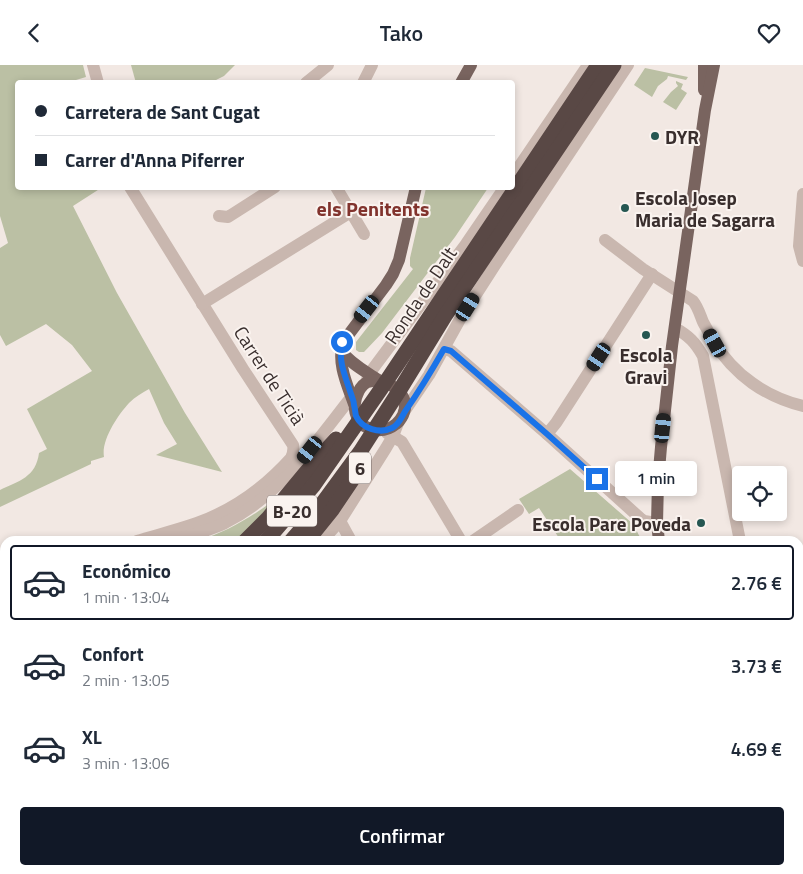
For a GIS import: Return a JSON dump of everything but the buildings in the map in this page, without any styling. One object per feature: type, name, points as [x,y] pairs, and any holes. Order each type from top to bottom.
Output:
[{"type":"highway","name":"Ronda de Dalt","points":[[515,180],[598,65]]},
{"type":"highway","name":"Ronda de Dalt","points":[[295,536],[316,512],[402,393],[444,317],[614,65]]},
{"type":"highway","name":"Ronda de Dalt","points":[[270,536],[314,485],[365,389],[508,190]]},
{"type":"highway","points":[[250,536],[268,518],[307,471],[365,389]]},
{"type":"highway","name":"6","points":[[311,536],[332,510],[370,454],[402,393]]},
{"type":"main road","points":[[463,80],[471,65]]},
{"type":"main road","points":[[704,65],[705,110]]},
{"type":"main road","points":[[658,536],[657,523],[660,447],[705,110],[714,65]]},
{"type":"main road","points":[[365,389],[341,365],[342,342],[396,269],[415,190]]},
{"type":"main road","points":[[341,351],[346,359],[353,364],[365,389],[356,415],[361,423],[372,429],[386,432],[401,418],[405,404],[402,393],[386,382],[365,389]]},
{"type":"street","points":[[93,65],[97,80]]},
{"type":"street","points":[[364,80],[372,65]]},
{"type":"street","points":[[515,173],[588,65]]},
{"type":"street","points":[[401,418],[495,265],[628,65]]},
{"type":"street","points":[[309,80],[319,68]]},
{"type":"street","name":"Carrer de Ticià","points":[[132,190],[202,304],[293,445],[294,452],[284,466],[261,487],[230,508],[196,523],[153,536]]},
{"type":"street","points":[[220,217],[228,217],[270,190]]},
{"type":"street","points":[[338,190],[364,234]]},
{"type":"street","points":[[188,536],[226,523],[268,495],[301,462],[365,389],[503,190]]},
{"type":"street","points":[[803,194],[799,247],[803,261]]},
{"type":"street","points":[[202,304],[351,212]]},
{"type":"street","points":[[605,240],[643,269],[693,301],[715,343],[741,375],[768,393],[803,406]]},
{"type":"street","points":[[547,434],[652,274]]},
{"type":"street","points":[[676,328],[696,343],[703,356],[739,536]]},
{"type":"street","points":[[444,349],[451,351],[640,518],[644,521],[657,523]]},
{"type":"street","points":[[326,536],[340,521],[386,432],[402,442],[458,536]]},
{"type":"street","points":[[480,536],[518,510]]},
{"type":"street","points":[[340,521],[348,536]]},
{"type":"green space","points":[[0,65],[83,65],[86,77],[76,80],[15,80],[15,190],[98,190],[73,206],[117,293],[185,413],[222,472],[156,455],[177,444],[164,423],[149,389],[129,403],[115,421],[105,443],[104,457],[91,461],[91,464],[0,507],[0,490],[26,477],[34,468],[39,453],[47,449],[27,409],[92,371],[72,345],[46,324],[6,346],[0,335],[0,248],[8,243],[0,216]]},
{"type":"green space","points":[[131,65],[235,65],[224,76],[216,80],[135,80]]},
{"type":"green space","points":[[645,68],[688,77],[686,80],[668,76],[658,86],[652,97],[634,85]]},
{"type":"green space","points":[[676,81],[683,84],[681,89],[687,93],[676,110],[663,102],[678,86]]},
{"type":"green space","points":[[426,190],[487,190],[455,237],[382,333],[364,352],[359,352],[356,350],[356,342],[413,269],[410,266],[410,258]]},
{"type":"green space","points":[[570,469],[633,524],[639,536],[558,536],[539,508],[529,514],[519,499]]},
{"type":"green space","points":[[273,501],[243,536],[210,536],[237,524]]},
{"type":"place","name":"DYR","points":[[655,136]]},
{"type":"place","name":"Escola Josep Maria de Sagarra","points":[[625,208]]},
{"type":"place","name":"Escola Gravi","points":[[646,335]]},
{"type":"place","name":"Escola Pare Poveda","points":[[701,523]]},
{"type":"district","name":"els Penitents","points":[[373,208]]},
{"type":"route","points":[[342,342],[340,361],[342,370],[348,383],[356,415],[361,423],[368,428],[382,431],[398,423],[444,349],[448,349],[597,479]]}]
